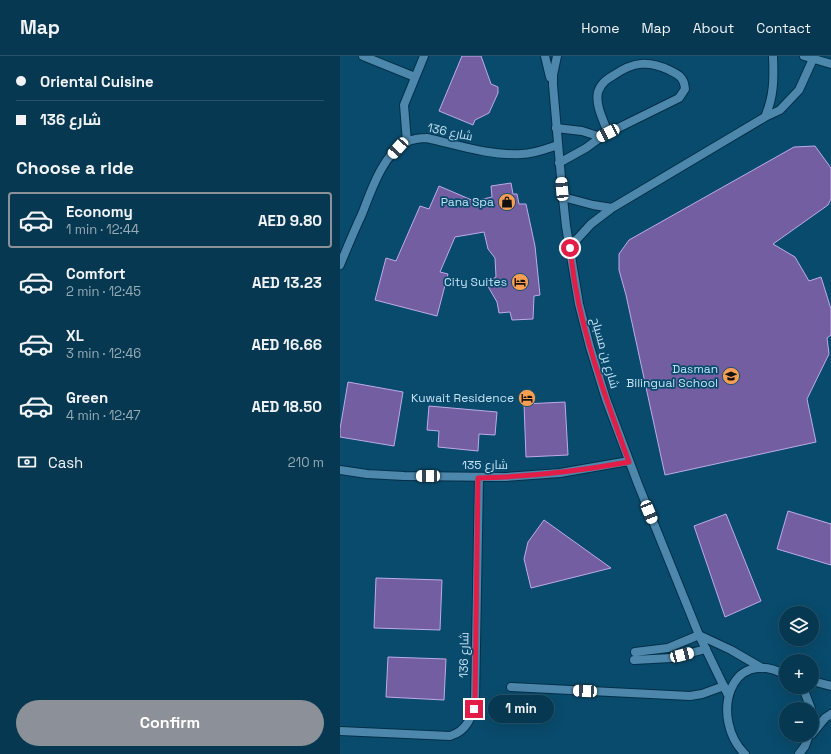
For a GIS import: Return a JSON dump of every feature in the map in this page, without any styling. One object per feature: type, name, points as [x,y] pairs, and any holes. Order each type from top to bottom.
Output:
[{"type":"street","points":[[363,56],[415,77]]},
{"type":"street","points":[[407,142],[404,105],[424,56]]},
{"type":"street","name":"شارع بن مسباح","points":[[545,56],[553,86]]},
{"type":"street","name":"شارع بن مسباح","points":[[557,56],[553,75],[553,86],[559,163],[579,304],[590,348],[606,399],[629,462],[699,636],[728,695]]},
{"type":"street","points":[[765,117],[770,106],[774,82],[773,56]]},
{"type":"street","points":[[804,56],[831,64]]},
{"type":"street","points":[[570,248],[591,224],[612,208],[765,117],[780,110],[799,90],[813,59]]},
{"type":"street","points":[[559,163],[586,148],[604,135],[678,98],[685,89],[684,82],[680,76],[657,64],[635,64],[604,82],[598,92],[598,104],[604,135]]},
{"type":"street","points":[[556,128],[604,135]]},
{"type":"street","name":"شارع 136","points":[[340,265],[376,180],[391,156],[398,148],[407,142],[417,138],[427,138],[492,153],[522,154],[536,152],[558,145]]},
{"type":"street","points":[[563,197],[593,205],[612,208]]},
{"type":"street","name":"شارع 135","points":[[340,470],[367,474],[404,476],[506,478],[560,473],[629,462]]},
{"type":"street","name":"شارع 136","points":[[340,731],[450,736],[460,732],[468,723],[474,709],[475,701],[478,478]]},
{"type":"street","points":[[706,649],[671,658],[635,656],[668,648],[699,636],[731,650],[762,668]]},
{"type":"street","points":[[743,753],[734,739],[730,727],[727,705],[728,695],[734,683],[742,673],[752,668],[772,669],[779,672]]},
{"type":"street","points":[[819,683],[831,686]]},
{"type":"street","points":[[511,687],[690,696],[702,694],[724,686]]},
{"type":"street","points":[[819,725],[831,714]]},
{"type":"street","points":[[799,754],[806,742]]},
{"type":"building","points":[[462,56],[481,56],[491,84],[498,87],[498,93],[489,113],[475,120],[473,125],[439,111]]},
{"type":"building","name":"Dasman Bilingual School","points":[[815,146],[831,168],[831,199],[828,205],[773,244],[795,257],[809,281],[821,277],[831,309],[831,335],[827,338],[829,354],[807,399],[816,442],[665,475],[626,295],[619,270],[619,254],[629,240],[794,147]]},
{"type":"building","points":[[511,183],[513,194],[517,194],[519,204],[526,204],[535,246],[540,295],[534,296],[533,319],[512,320],[510,312],[499,313],[497,302],[486,283],[496,277],[495,258],[488,249],[484,232],[455,237],[440,272],[448,274],[437,316],[375,300],[386,258],[396,261],[420,206],[429,209],[439,186],[474,201],[492,197],[491,186]]},
{"type":"building","points":[[348,382],[403,392],[394,446],[340,437]]},
{"type":"building","points":[[565,402],[568,455],[526,457],[524,404]]},
{"type":"building","points":[[429,406],[497,412],[495,435],[479,434],[478,451],[438,447],[439,431],[427,430]]},
{"type":"building","points":[[788,511],[831,524],[831,565],[777,549]]},
{"type":"building","points":[[726,514],[761,601],[725,617],[694,526]]},
{"type":"building","points":[[544,520],[611,568],[531,588],[524,559],[528,542]]},
{"type":"building","points":[[376,578],[442,580],[440,630],[374,628]]},
{"type":"building","points":[[388,657],[446,659],[444,700],[386,697]]},
{"type":"place","name":"Pana Spa","points":[[507,202]]},
{"type":"place","name":"City Suites","points":[[520,282]]},
{"type":"place","name":"Dasman Bilingual School","points":[[731,376]]},
{"type":"place","name":"Kuwait Residence","points":[[527,398]]},
{"type":"route","points":[[474,709],[478,478],[506,478],[560,473],[629,462],[606,399],[590,348],[579,304],[570,248]]}]
